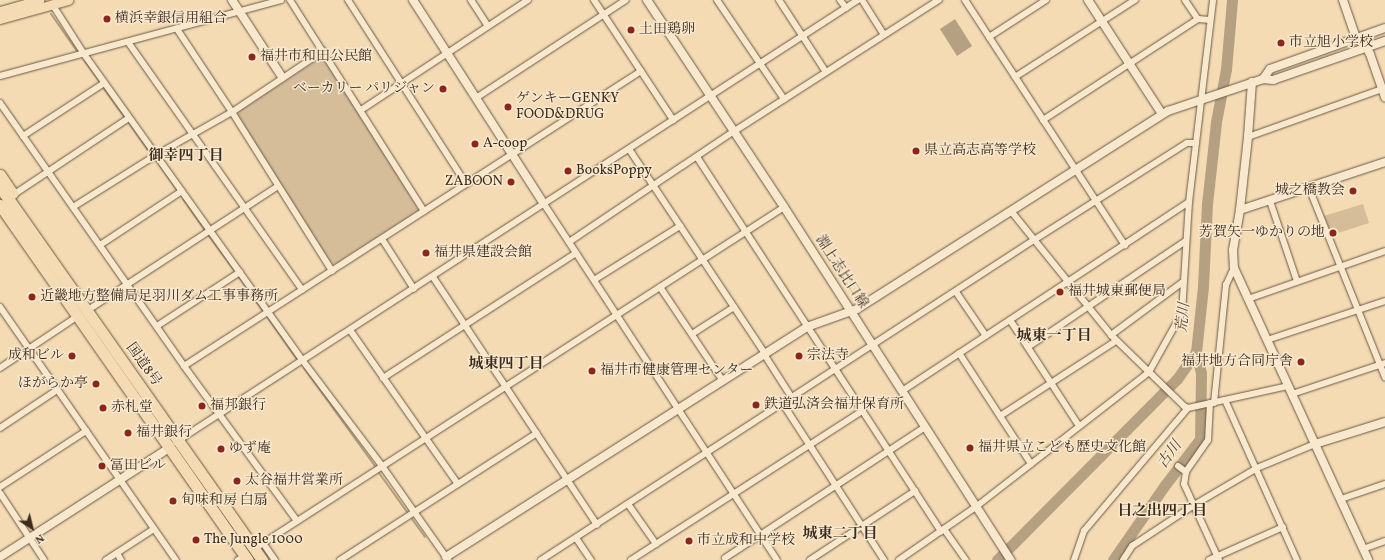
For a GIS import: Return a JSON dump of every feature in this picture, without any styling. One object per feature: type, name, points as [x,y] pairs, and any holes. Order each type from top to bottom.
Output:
[{"type":"highway","points":[[0,175],[91,308],[102,333]]},
{"type":"highway","name":"国道8号","points":[[0,187],[179,440],[250,554]]},
{"type":"highway","name":"国道8号","points":[[0,205],[169,448],[250,554],[262,560]]},
{"type":"highway","points":[[0,217],[72,320],[100,347]]},
{"type":"main road","points":[[0,11],[39,0]]},
{"type":"main road","points":[[0,19],[50,2],[68,0]]},
{"type":"street","points":[[232,0],[282,77]]},
{"type":"street","points":[[0,76],[281,0]]},
{"type":"street","points":[[290,0],[424,211]]},
{"type":"street","points":[[348,0],[466,184]]},
{"type":"street","points":[[413,0],[544,204],[777,560]]},
{"type":"street","points":[[471,0],[488,26]]},
{"type":"street","points":[[361,110],[528,0]]},
{"type":"street","points":[[594,0],[673,120]]},
{"type":"street","points":[[476,98],[626,0]]},
{"type":"street","name":"淵上志比口線","points":[[647,0],[709,97],[784,207],[1011,560]]},
{"type":"street","points":[[717,0],[784,99]]},
{"type":"street","points":[[779,0],[826,72]]},
{"type":"street","points":[[840,0],[846,8]]},
{"type":"street","points":[[0,558],[179,440],[433,277],[858,0]]},
{"type":"street","points":[[862,0],[884,35]]},
{"type":"street","points":[[570,242],[733,132],[939,0]]},
{"type":"street","points":[[965,0],[1125,245]]},
{"type":"street","points":[[989,37],[1046,0]]},
{"type":"street","points":[[1088,0],[1162,114]]},
{"type":"street","points":[[1015,77],[1135,0]]},
{"type":"street","points":[[1185,0],[1198,19]]},
{"type":"street","points":[[899,560],[977,506],[1149,372],[1182,313],[1189,202],[1213,0]]},
{"type":"street","points":[[1248,137],[1384,93],[1367,47],[1356,38],[1343,0]]},
{"type":"street","points":[[50,2],[84,54],[303,361],[382,466],[445,559],[567,479],[807,327],[852,312],[1162,114],[1252,82],[1263,79],[1273,80],[1385,41]]},
{"type":"street","points":[[1043,120],[1198,19],[1210,20]]},
{"type":"street","points":[[1263,79],[1270,69],[1385,28]]},
{"type":"street","points":[[177,29],[232,112],[332,271]]},
{"type":"street","points":[[128,42],[302,290]]},
{"type":"street","points":[[73,207],[156,155],[232,112],[282,77],[323,51]]},
{"type":"street","points":[[184,366],[641,71]]},
{"type":"street","points":[[23,136],[104,82]]},
{"type":"street","points":[[1252,82],[1240,210],[1233,250],[1234,268],[1368,560]]},
{"type":"street","points":[[0,102],[184,366],[297,521]]},
{"type":"street","points":[[13,195],[130,118]]},
{"type":"street","points":[[541,560],[873,346],[1034,240],[1187,143],[1195,143]]},
{"type":"street","points":[[629,149],[734,307],[792,398]]},
{"type":"street","points":[[697,157],[914,491],[966,560]]},
{"type":"street","points":[[1240,210],[1385,162]]},
{"type":"street","points":[[91,308],[278,186]]},
{"type":"street","points":[[1309,188],[1358,310],[1383,364],[1385,377]]},
{"type":"street","points":[[100,245],[182,191]]},
{"type":"street","points":[[1270,201],[1298,281]]},
{"type":"street","points":[[902,391],[1189,202]]},
{"type":"street","points":[[250,554],[297,521],[784,207]]},
{"type":"street","points":[[1011,211],[1110,335],[1178,400],[1191,407]]},
{"type":"street","points":[[594,280],[680,226]]},
{"type":"street","points":[[382,239],[414,289]]},
{"type":"street","points":[[1028,347],[1186,241]]},
{"type":"street","points":[[1248,299],[1385,251]]},
{"type":"street","points":[[383,378],[576,253]]},
{"type":"street","points":[[1218,558],[1184,484],[1185,471],[1208,440],[1210,403],[1226,285],[1234,268]]},
{"type":"street","points":[[157,326],[240,272]]},
{"type":"street","points":[[433,277],[597,525]]},
{"type":"street","points":[[1110,335],[1184,282]]},
{"type":"street","points":[[660,287],[723,381]]},
{"type":"street","points":[[956,292],[986,336]]},
{"type":"street","points":[[1267,340],[1385,301]]},
{"type":"street","points":[[0,307],[176,560]]},
{"type":"street","points":[[692,334],[734,307]]},
{"type":"street","points":[[0,368],[72,320]]},
{"type":"street","points":[[1010,320],[1079,426]]},
{"type":"street","points":[[350,330],[458,484]]},
{"type":"street","points":[[1000,416],[1116,341]]},
{"type":"street","points":[[959,354],[1031,464]]},
{"type":"street","points":[[1292,394],[1383,364]]},
{"type":"street","points":[[1074,560],[1084,531],[1191,407],[1288,386]]},
{"type":"street","points":[[0,428],[57,390]]},
{"type":"street","points":[[1225,400],[1257,468],[1297,560]]},
{"type":"street","points":[[783,404],[884,560]]},
{"type":"street","points":[[631,560],[862,411]]},
{"type":"street","points":[[1123,560],[1132,546],[1257,468],[1315,444],[1385,422]]},
{"type":"street","points":[[725,558],[925,427]]},
{"type":"street","points":[[0,487],[86,431]]},
{"type":"street","points":[[340,560],[536,433]]},
{"type":"street","points":[[1178,466],[1185,471]]},
{"type":"street","points":[[1341,499],[1385,484]]},
{"type":"street","points":[[810,560],[914,491]]},
{"type":"street","points":[[0,494],[44,560]]},
{"type":"street","points":[[628,504],[656,544]]},
{"type":"street","points":[[1209,560],[1218,558],[1283,527]]},
{"type":"street","points":[[106,560],[154,529]]},
{"type":"street","points":[[576,538],[591,560]]},
{"type":"street","points":[[1363,549],[1385,541]]},
{"type":"street","points":[[117,553],[122,560]]},
{"type":"street","points":[[250,554],[275,560]]},
{"type":"shaded area","points":[[955,19],[972,46],[957,56],[940,29]]},
{"type":"shaded area","points":[[323,56],[419,210],[335,264],[331,263],[238,116],[238,112]]},
{"type":"shaded area","points":[[1363,204],[1369,223],[1332,235],[1324,216]]},
{"type":"waterway","name":"荒川","points":[[997,560],[1177,379],[1196,352],[1203,286],[1207,204],[1216,122],[1226,69],[1232,0]]},
{"type":"waterway","points":[[51,14],[77,51]]},
{"type":"waterway","points":[[84,60],[100,82]]},
{"type":"waterway","points":[[104,89],[124,117]]},
{"type":"waterway","points":[[129,123],[151,154]]},
{"type":"waterway","points":[[156,160],[178,192]]},
{"type":"waterway","points":[[183,199],[205,230]]},
{"type":"waterway","points":[[209,236],[234,270]]},
{"type":"waterway","points":[[239,277],[263,311]]},
{"type":"waterway","points":[[268,318],[296,358]]},
{"type":"waterway","name":"古川","points":[[1113,560],[1165,485],[1200,439],[1201,373],[1196,352]]},
{"type":"waterway","points":[[304,368],[375,466]]},
{"type":"waterway","points":[[379,473],[407,512]]},
{"type":"waterway","points":[[412,519],[425,537]]},
{"type":"place","name":"横浜幸銀信用組合","points":[[107,19]]},
{"type":"place","name":"土田鶏卵","points":[[631,30]]},
{"type":"place","name":"市立旭小学校","points":[[1281,43]]},
{"type":"place","name":"福井市和田公民館","points":[[252,57]]},
{"type":"place","name":"ベーカリー パリジャン","points":[[443,89]]},
{"type":"place","name":"ゲンキーGENKY FOOD&DRUG","points":[[508,107]]},
{"type":"place","name":"A-coop","points":[[475,144]]},
{"type":"place","name":"県立高志高等学校","points":[[916,151]]},
{"type":"place","name":"BooksPoppy","points":[[568,171]]},
{"type":"place","name":"ZABOON","points":[[511,182]]},
{"type":"place","name":"城之橋教会","points":[[1353,191]]},
{"type":"place","name":"芳賀矢一ゆかりの地","points":[[1333,233]]},
{"type":"place","name":"福井県建設会館","points":[[426,253]]},
{"type":"place","name":"福井城東郵便局","points":[[1060,292]]},
{"type":"place","name":"近畿地方整備局足羽川ダム工事事務所","points":[[32,297]]},
{"type":"place","name":"成和ビル","points":[[72,356]]},
{"type":"place","name":"宗法寺","points":[[799,356]]},
{"type":"place","name":"福井地方合同庁舎","points":[[1301,362]]},
{"type":"place","name":"福井市健康管理センター","points":[[592,371]]},
{"type":"place","name":"ほがらか亭","points":[[96,384]]},
{"type":"place","name":"鉄道弘済会福井保育所","points":[[756,405]]},
{"type":"place","name":"福邦銀行","points":[[202,406]]},
{"type":"place","name":"赤札堂","points":[[103,408]]},
{"type":"place","name":"福井銀行","points":[[128,433]]},
{"type":"place","name":"福井県立こども歴史文化館","points":[[970,448]]},
{"type":"place","name":"ゆず庵","points":[[221,449]]},
{"type":"place","name":"冨田ビル","points":[[102,466]]},
{"type":"place","name":"太谷福井営業所","points":[[237,481]]},
{"type":"place","name":"旬味和房 白扇","points":[[173,501]]},
{"type":"place","name":"The Jungle 1000","points":[[196,540]]},
{"type":"place","name":"市立成和中学校","points":[[689,541]]},
{"type":"district","name":"御幸四丁目","points":[[186,157]]},
{"type":"district","name":"城東一丁目","points":[[1054,337]]},
{"type":"district","name":"城東四丁目","points":[[506,365]]},
{"type":"district","name":"日之出四丁目","points":[[1162,512]]},
{"type":"district","name":"城東二丁目","points":[[840,535]]}]
